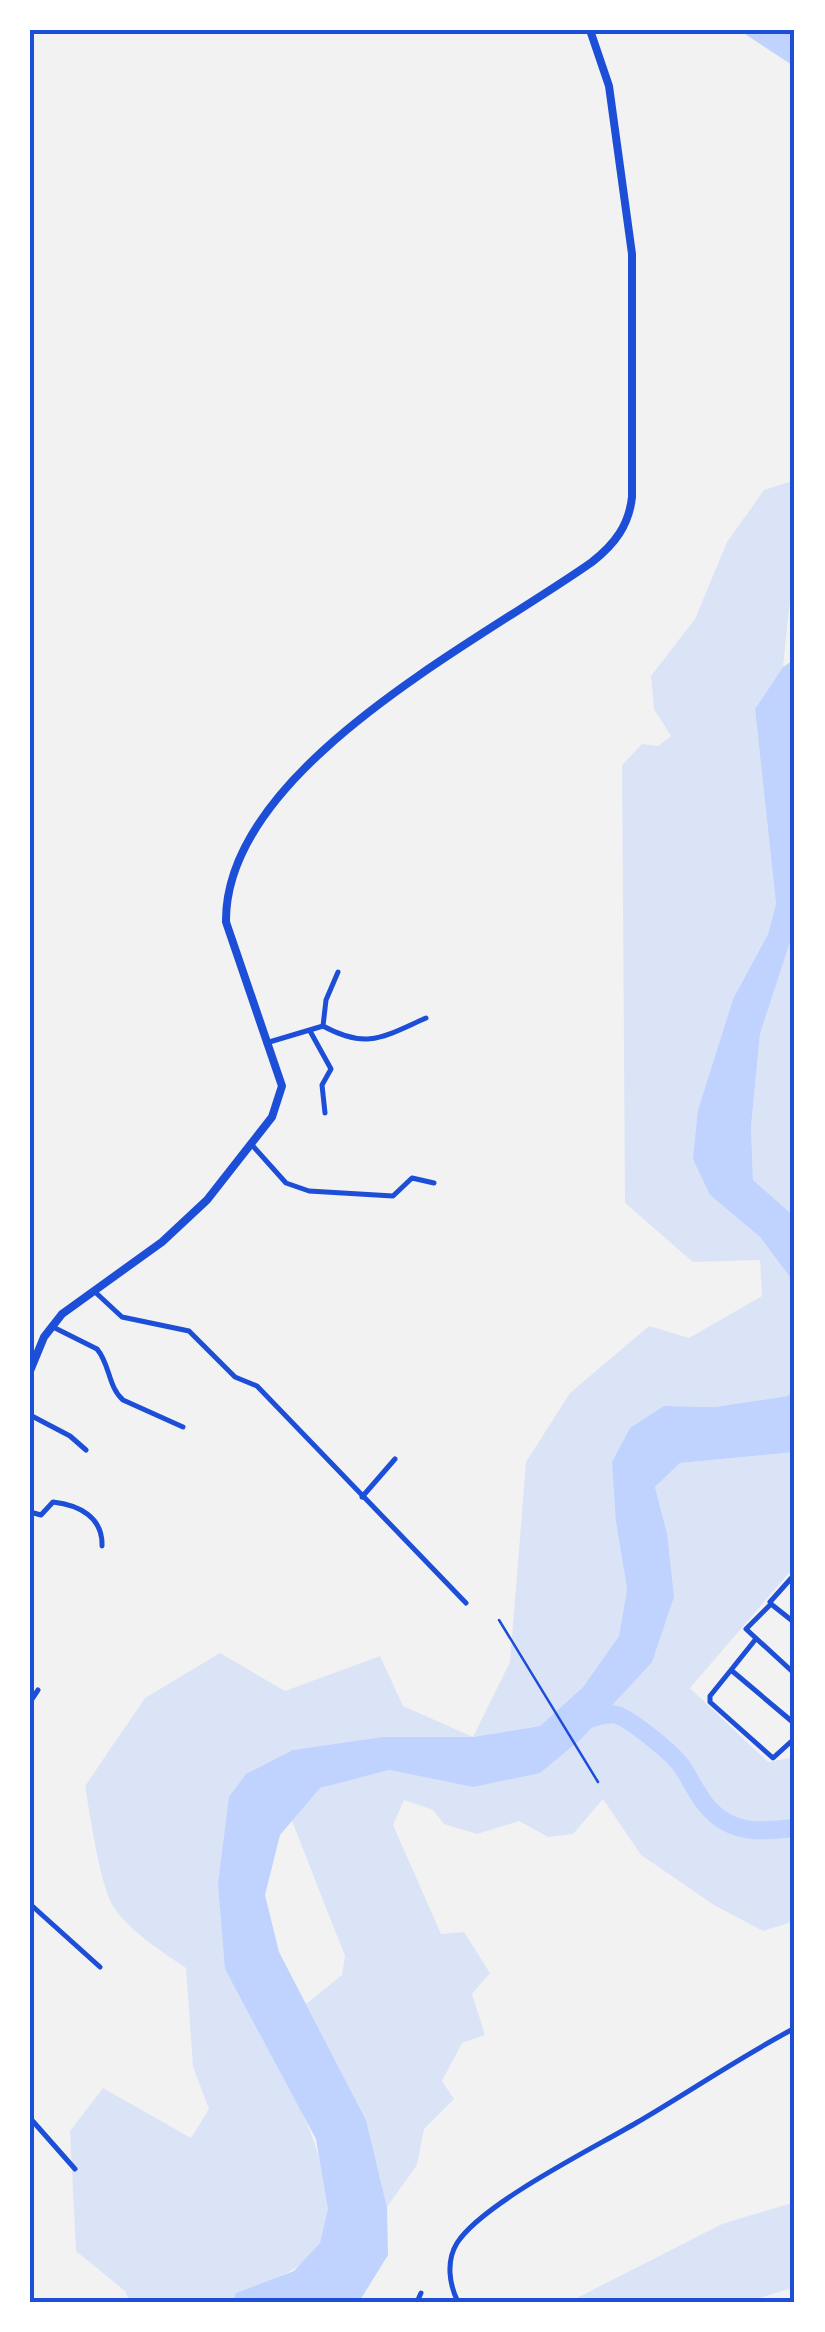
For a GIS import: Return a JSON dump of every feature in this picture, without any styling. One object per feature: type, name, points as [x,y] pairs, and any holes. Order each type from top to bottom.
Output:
[{"type":"main road","points":[[30,1371],[62,1314],[186,1221],[252,1145],[277,1108],[282,1086],[226,922],[233,876],[262,817],[294,778],[340,736],[426,672],[592,562],[612,544],[627,522],[632,497],[632,254],[609,86],[590,30]]},
{"type":"street","points":[[323,1026],[326,1000],[338,972]]},
{"type":"street","points":[[266,1042],[323,1026],[346,1038],[363,1040],[396,1032],[426,1018]]},
{"type":"street","points":[[310,1031],[331,1065],[322,1090],[325,1113]]},
{"type":"street","points":[[252,1145],[286,1183],[309,1191],[393,1196],[412,1178],[434,1183]]},
{"type":"street","points":[[94,1291],[122,1317],[188,1331],[235,1377],[258,1386],[466,1603]]},
{"type":"street","points":[[52,1326],[97,1349],[117,1395],[123,1400],[183,1427]]},
{"type":"street","points":[[30,1416],[70,1436],[86,1450]]},
{"type":"street","points":[[362,1497],[394,1459]]},
{"type":"street","points":[[30,1512],[42,1515],[53,1502],[68,1504],[96,1519],[102,1530],[102,1546]]},
{"type":"street","points":[[795,1574],[746,1627],[795,1674]]},
{"type":"street","points":[[768,1604],[795,1623]]},
{"type":"street","points":[[756,1639],[710,1696],[710,1702],[773,1758],[795,1738]]},
{"type":"street","points":[[731,1670],[795,1724]]},
{"type":"street","points":[[30,1702],[38,1690]]},
{"type":"street","points":[[30,1904],[100,1968]]},
{"type":"street","points":[[458,2302],[452,2288],[452,2253],[458,2241],[478,2222],[538,2181],[795,2028]]},
{"type":"street","points":[[30,2118],[75,2169]]},
{"type":"street","points":[[417,2302],[421,2293]]},
{"type":"path","points":[[499,1620],[598,1782]]},
{"type":"shaded area","points":[[795,480],[795,576],[783,667],[755,709],[776,904],[768,934],[733,999],[698,1110],[710,1195],[760,1237],[795,1284],[795,1386],[788,1396],[715,1407],[664,1406],[616,1522],[627,1589],[619,1636],[583,1687],[540,1726],[473,1737],[510,1662],[526,1462],[570,1393],[649,1326],[689,1338],[762,1296],[760,1260],[693,1262],[625,1203],[622,765],[642,744],[658,746],[671,736],[654,709],[651,676],[695,619],[727,542],[764,490]]},
{"type":"shaded area","points":[[795,927],[795,1217],[753,1180],[751,1127],[760,1034]]},
{"type":"shaded area","points":[[795,1452],[795,1566],[690,1688],[768,1762],[795,1757],[795,1921],[763,1931],[714,1905],[641,1855],[603,1799],[573,1834],[548,1837],[519,1821],[477,1834],[444,1824],[433,1810],[404,1800],[393,1825],[441,1934],[464,1932],[490,1973],[472,1994],[485,2035],[462,2043],[442,2081],[454,2099],[424,2129],[417,2165],[387,2207],[366,2120],[306,2004],[342,1975],[345,1956],[292,1821],[319,1788],[389,1770],[473,1787],[581,1739],[667,1533],[655,1487],[680,1463]]},
{"type":"shaded area","points":[[220,1653],[285,1691],[380,1656],[403,1706],[473,1737],[382,1737],[293,1750],[225,1969],[279,2064],[314,2143],[325,2181],[328,2215],[320,2243],[294,2269],[236,2293],[232,2302],[130,2302],[125,2291],[76,2251],[70,2131],[103,2088],[191,2138],[209,2109],[193,2067],[186,1968],[138,1933],[114,1908],[100,1868],[85,1786],[145,1698]]},
{"type":"shaded area","points":[[795,2202],[795,2287],[747,2302],[569,2302],[722,2224]]},
{"type":"water","points":[[742,30],[795,30],[795,67],[745,34]]},
{"type":"water","points":[[795,659],[795,723],[790,729],[795,776],[795,927],[760,1034],[751,1127],[753,1180],[795,1217],[795,1284],[760,1237],[710,1195],[693,1159],[698,1110],[733,999],[768,934],[776,904],[755,709],[783,667]]},
{"type":"water","points":[[795,1386],[795,1452],[680,1463],[655,1487],[667,1533],[674,1597],[652,1662],[581,1739],[540,1773],[473,1787],[389,1770],[320,1788],[280,1835],[265,1895],[279,1952],[366,2120],[387,2207],[388,2255],[359,2302],[232,2302],[236,2293],[294,2271],[320,2243],[328,2209],[316,2139],[225,1969],[218,1884],[229,1797],[246,1774],[293,1750],[382,1737],[473,1737],[540,1726],[583,1687],[619,1636],[627,1589],[616,1522],[612,1462],[630,1428],[664,1406],[715,1407],[788,1396]]},
{"type":"waterway","points":[[579,1723],[612,1714],[633,1724],[678,1762],[706,1805],[734,1826],[751,1830],[795,1828]]}]
